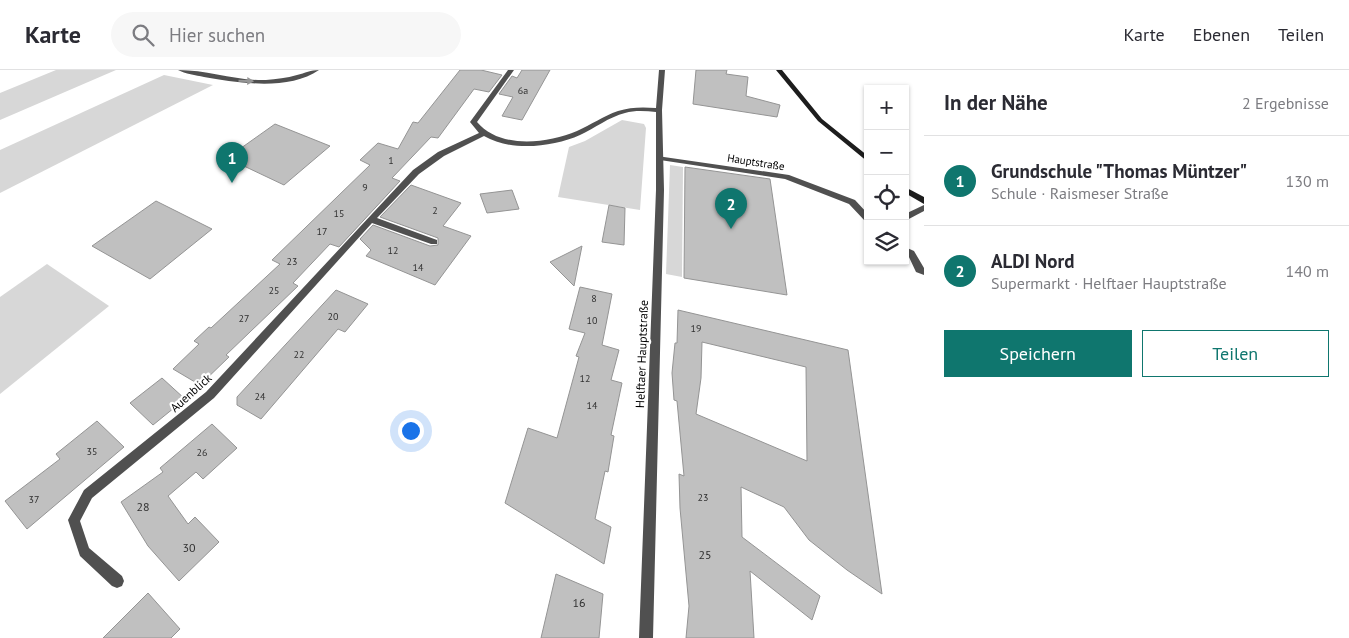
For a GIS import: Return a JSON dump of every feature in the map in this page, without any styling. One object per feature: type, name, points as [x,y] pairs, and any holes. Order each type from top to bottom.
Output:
[{"type":"main road","points":[[779,70],[820,120],[864,157]]},
{"type":"main road","points":[[909,191],[924,201]]},
{"type":"street","points":[[181,70],[247,82],[291,78],[316,70]]},
{"type":"street","points":[[511,70],[473,122],[493,139],[506,142],[538,143],[572,136],[622,112],[659,110]]},
{"type":"street","name":"Helftaer Hauptstraße","points":[[646,638],[660,158],[659,110],[662,70]]},
{"type":"street","name":"Auenblick","points":[[117,581],[84,552],[74,520],[88,494],[210,396],[371,218],[416,172],[428,162],[484,133]]},
{"type":"street","name":"Hauptstraße","points":[[660,158],[786,177],[852,202],[864,215]]},
{"type":"street","points":[[909,216],[924,208]]},
{"type":"street","points":[[371,218],[434,242]]},
{"type":"street","points":[[909,252],[919,270],[924,272]]},
{"type":"shaded area","points":[[56,70],[116,70],[0,120],[0,93]]},
{"type":"shaded area","points":[[164,75],[213,85],[0,193],[0,150]]},
{"type":"shaded area","points":[[622,120],[644,124],[646,128],[640,210],[558,197],[569,147],[585,141]]},
{"type":"shaded area","points":[[670,165],[683,167],[682,277],[666,274]]},
{"type":"shaded area","points":[[47,264],[109,306],[0,394],[0,297]]},
{"type":"building","points":[[460,70],[481,70],[502,75],[489,92],[474,89],[438,138],[431,137],[392,178],[400,181],[339,247],[330,244],[293,283],[298,286],[226,355],[229,357],[200,385],[173,369],[199,344],[194,341],[209,327],[211,328],[280,264],[272,260],[370,165],[360,160],[378,143],[398,149],[413,122],[418,123]]},
{"type":"building","points":[[522,70],[550,70],[522,120],[502,116],[513,97],[499,94],[512,76],[517,78]]},
{"type":"building","points":[[696,70],[727,70],[726,74],[748,77],[746,96],[780,105],[777,117],[693,104]]},
{"type":"building","points":[[275,124],[330,146],[284,185],[227,158]]},
{"type":"building","points":[[685,167],[770,179],[787,295],[684,278]]},
{"type":"building","points":[[411,185],[461,203],[443,226],[471,236],[435,285],[366,256],[371,250],[360,239],[373,225],[430,246],[438,245],[438,238],[380,217]]},
{"type":"building","points":[[512,190],[519,209],[487,213],[480,194]]},
{"type":"building","points":[[156,201],[212,229],[150,279],[92,246]]},
{"type":"building","points":[[609,205],[625,208],[624,245],[602,242]]},
{"type":"building","points":[[582,246],[574,286],[550,262]]},
{"type":"building","points":[[580,287],[612,294],[602,345],[619,350],[611,380],[622,383],[611,435],[614,436],[608,472],[605,471],[595,519],[611,527],[604,564],[505,503],[528,428],[557,438],[579,357],[576,356],[585,333],[569,329]]},
{"type":"building","points":[[336,290],[368,304],[345,332],[338,329],[261,419],[237,405],[237,397]]},
{"type":"building","points":[[678,310],[848,350],[882,594],[847,570],[809,540],[784,507],[741,487],[742,537],[820,596],[812,620],[750,571],[754,638],[686,638],[689,606],[680,508],[679,474],[684,476],[677,401],[674,400],[672,373],[675,343],[677,343]],"holes":[[[702,342],[806,367],[807,461],[696,414],[701,378]]]},
{"type":"building","points":[[162,378],[185,399],[153,425],[130,403]]},
{"type":"building","points":[[97,421],[124,447],[27,529],[5,501],[60,459],[56,454]]},
{"type":"building","points":[[212,424],[237,448],[203,479],[196,472],[168,496],[188,524],[195,517],[219,542],[179,581],[148,546],[121,502],[163,472],[160,468]]},
{"type":"building","points":[[556,574],[603,594],[599,638],[541,638]]},
{"type":"building","points":[[148,593],[180,629],[171,638],[103,638]]},
{"type":"place","name":"Grundschule \"Thomas Müntzer\"","points":[[232,183]]},
{"type":"place","name":"ALDI Nord","points":[[731,229]]}]
